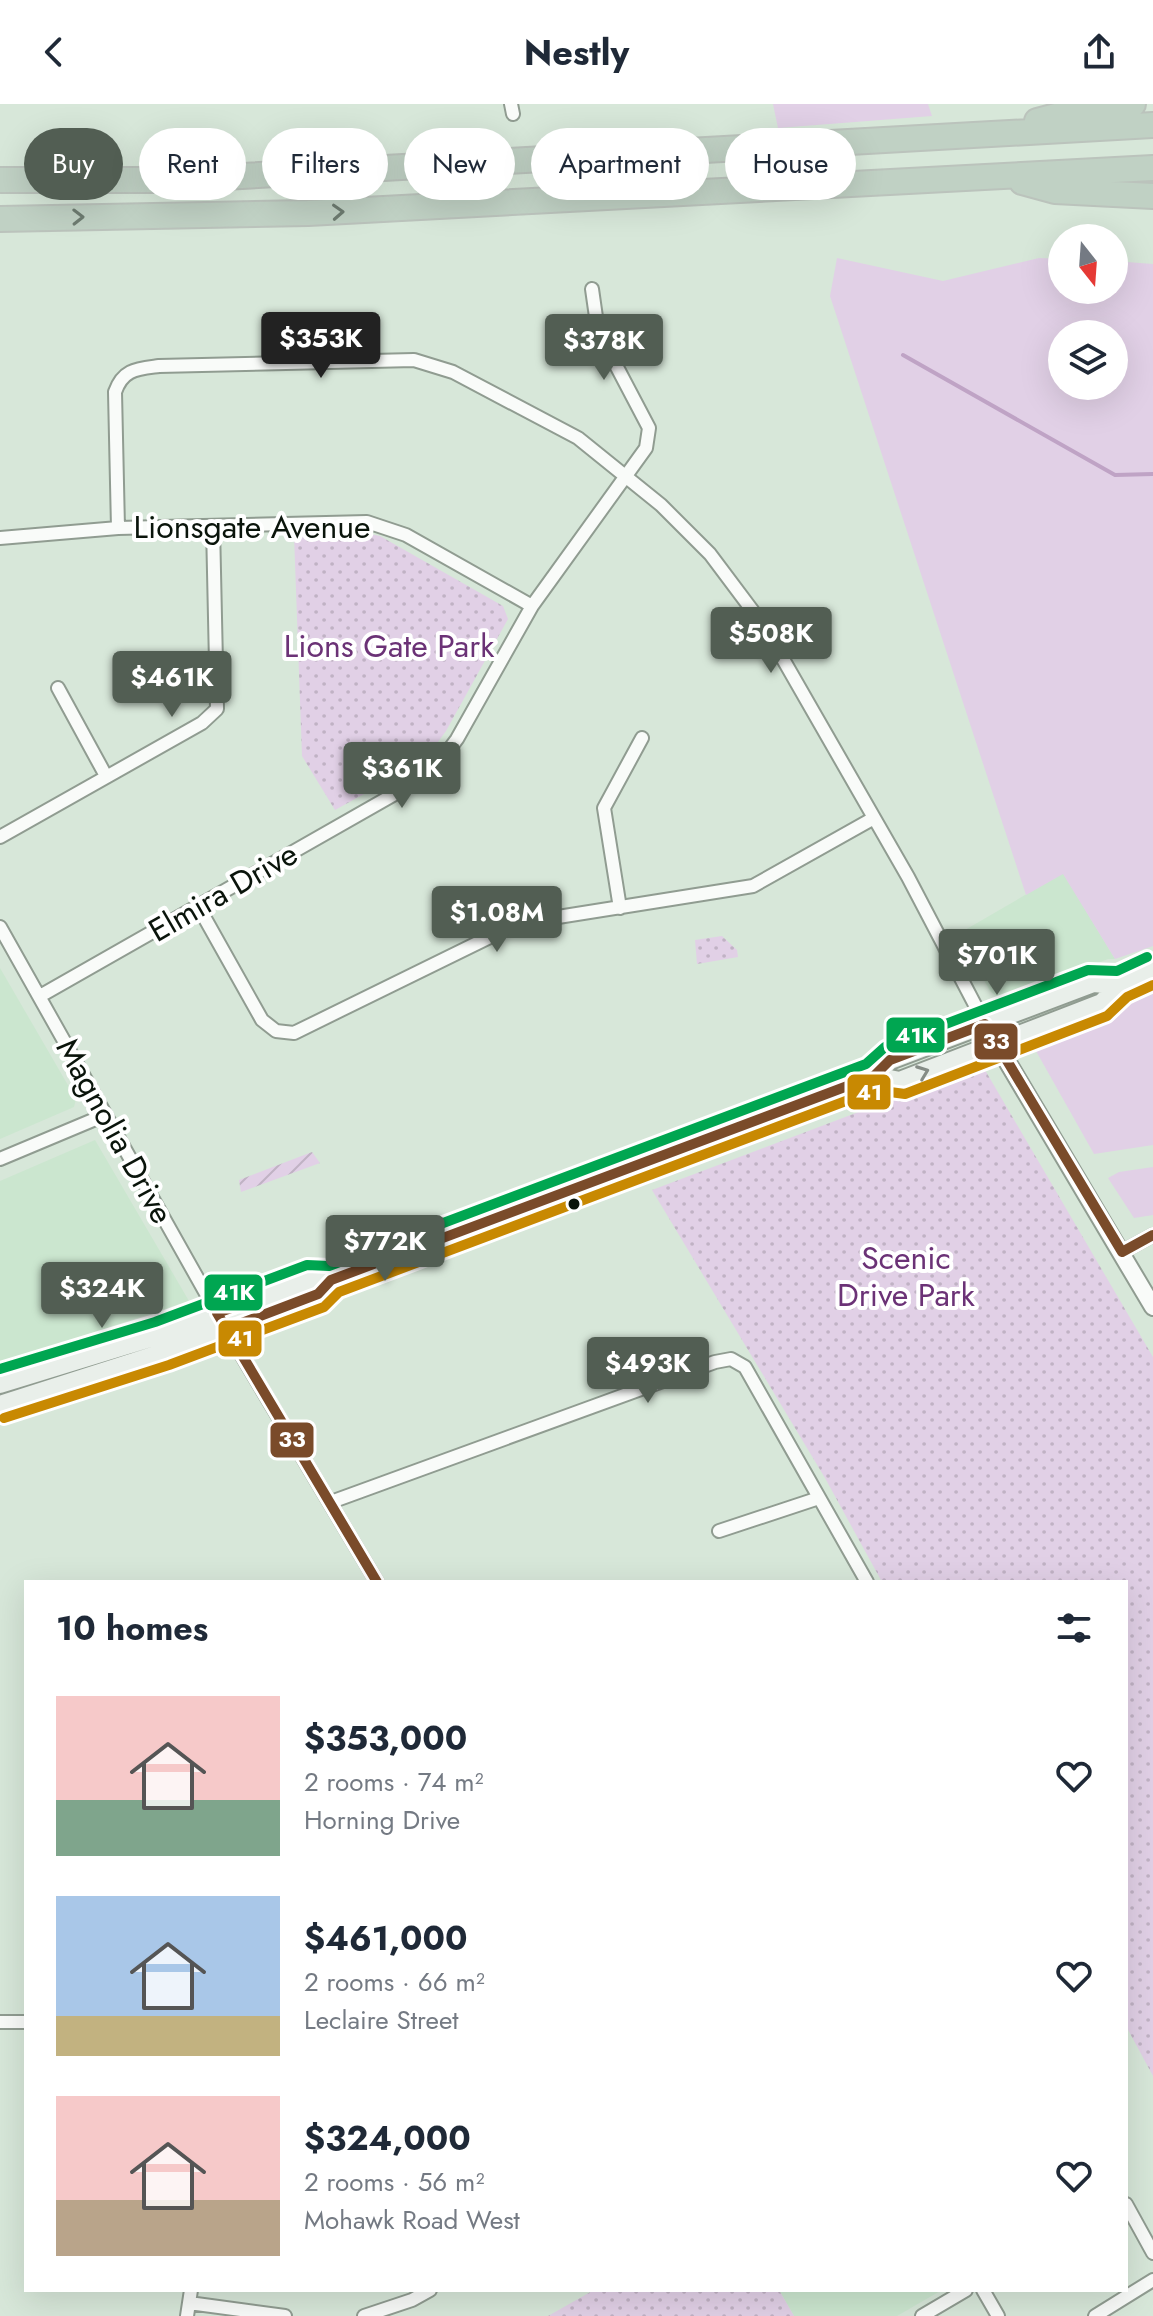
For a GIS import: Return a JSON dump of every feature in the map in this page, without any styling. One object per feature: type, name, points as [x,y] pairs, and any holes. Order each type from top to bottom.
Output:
[{"type":"highway","points":[[985,135],[1075,111],[1133,104]]},
{"type":"highway","points":[[0,180],[170,180],[1153,125]]},
{"type":"highway","points":[[0,219],[308,213],[1153,168]]},
{"type":"highway","points":[[1008,178],[1055,191],[1153,196]]},
{"type":"main road","points":[[874,1076],[900,1081],[1102,1003],[1119,985],[1153,970]]},
{"type":"main road","points":[[0,1405],[222,1321],[311,1278],[331,1280],[874,1076],[890,1060],[1093,983],[1119,985]]},
{"type":"main road","points":[[0,1384],[222,1321]]},
{"type":"street","name":"Elmira Drive","points":[[40,996],[424,776],[457,739],[532,606],[646,448],[649,428],[598,331],[592,289]]},
{"type":"street","points":[[118,528],[115,392],[120,378],[131,370],[159,366],[385,360],[434,364],[578,438],[628,476],[680,523],[733,583],[764,626],[874,818],[985,1024],[1153,1307]]},
{"type":"street","name":"Lionsgate Avenue","points":[[0,538],[118,528],[353,520],[387,526],[532,606]]},
{"type":"street","points":[[0,837],[202,723],[217,709],[213,526]]},
{"type":"street","points":[[58,688],[106,776]]},
{"type":"street","points":[[620,908],[604,808],[642,738]]},
{"type":"street","points":[[198,906],[262,1020],[276,1031],[294,1033],[506,929],[753,886],[874,818]]},
{"type":"street","name":"Magnolia Drive","points":[[0,927],[222,1321],[376,1580]]},
{"type":"street","points":[[0,1159],[105,1115]]},
{"type":"street","points":[[1122,1252],[1153,1235]]},
{"type":"street","points":[[331,1502],[715,1362],[731,1359],[745,1367],[866,1580]]},
{"type":"street","points":[[719,1531],[819,1498]]},
{"type":"street","points":[[0,2022],[24,2022]]},
{"type":"street","points":[[1128,2208],[1153,2253]]},
{"type":"street","points":[[1095,2316],[1153,2280]]},
{"type":"street","points":[[364,2316],[400,2305],[426,2292]]},
{"type":"street","points":[[922,2316],[963,2292]]},
{"type":"street","points":[[984,2292],[998,2316]]},
{"type":"street","points":[[189,2303],[285,2316]]},
{"type":"shaded area","points":[[1063,873],[1115,959],[1108,959],[1002,1001],[990,991],[958,934]]},
{"type":"shaded area","points":[[0,968],[76,1099],[74,1107],[0,1139]]},
{"type":"shaded area","points":[[95,1140],[189,1301],[0,1363],[0,1181]]},
{"type":"shaded area","points":[[780,2292],[939,2292],[897,2316],[794,2316]]},
{"type":"green space","points":[[773,104],[928,104],[932,116],[778,128]]},
{"type":"green space","points":[[837,258],[943,281],[1048,258],[1048,304],[1128,304],[1128,262],[1153,264],[1153,946],[1115,959],[1063,874],[1026,895],[830,296]]},
{"type":"green space","name":"Lions Gate Park","points":[[355,531],[380,536],[503,606],[508,619],[446,731],[424,761],[335,810],[302,756],[294,535]]},
{"type":"green space","points":[[722,936],[737,950],[738,957],[697,964],[695,940]]},
{"type":"green space","points":[[1153,994],[1153,1145],[1094,1154],[1036,1051],[1048,1038]]},
{"type":"green space","name":"Scenic Drive Park","points":[[975,1068],[985,1070],[1153,1357],[1153,2076],[1128,2030],[1128,1580],[881,1580],[825,1478],[652,1190]]},
{"type":"green space","points":[[312,1152],[320,1163],[241,1192],[239,1180]]},
{"type":"green space","points":[[1153,1167],[1153,1215],[1134,1218],[1108,1178],[1119,1172]]},
{"type":"green space","points":[[590,2292],[780,2292],[794,2316],[548,2316]]},
{"type":"waterway","points":[[903,355],[1115,475],[1153,474]]},
{"type":"transit line","name":"41K","points":[[0,1369],[155,1322],[307,1265],[329,1266],[866,1064],[885,1047],[1088,970],[1117,971],[1147,957]]},
{"type":"transit line","name":"41","points":[[4,1418],[169,1365],[324,1307],[339,1292],[875,1090],[905,1094],[1107,1016],[1127,997],[1153,985]]},
{"type":"transit line","name":"33","points":[[226,1329],[318,1294],[331,1280],[874,1076],[890,1060],[985,1024],[1122,1252],[1153,1235]]},
{"type":"transit line","name":"33","points":[[234,1307],[217,1313],[376,1580]]}]
